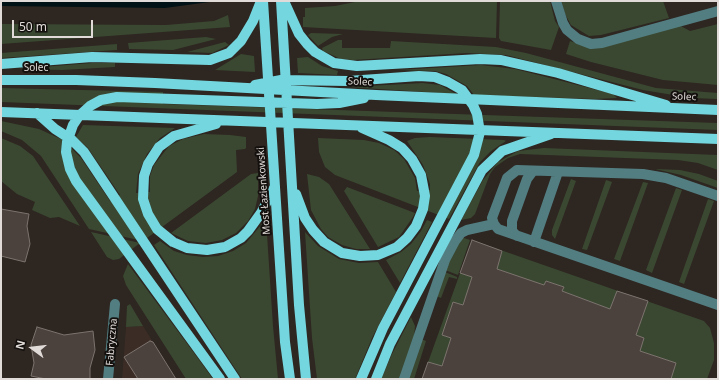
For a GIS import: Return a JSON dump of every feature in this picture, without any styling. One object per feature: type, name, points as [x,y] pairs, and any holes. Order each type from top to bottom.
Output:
[{"type":"main road","points":[[1,64],[79,57],[204,60],[223,56],[235,48],[246,34],[262,1]]},
{"type":"main road","name":"Most Łazienkowski","points":[[262,1],[285,334],[290,379]]},
{"type":"main road","points":[[281,1],[299,305],[306,379]]},
{"type":"main road","points":[[284,1],[299,34],[307,44],[315,52],[334,63],[356,66],[480,59],[517,63],[626,92],[679,109]]},
{"type":"main road","points":[[242,87],[281,80],[348,81],[419,76],[434,77],[455,86],[467,96],[473,105],[478,119],[480,132],[477,146],[467,170],[383,328],[361,379]]},
{"type":"main road","name":"Solec","points":[[1,80],[76,80],[242,87],[376,96],[718,110]]},
{"type":"main road","points":[[220,379],[79,186],[70,169],[66,152],[68,136],[75,121],[86,109],[96,103],[109,98],[123,96],[317,104],[350,101],[376,96]]},
{"type":"main road","points":[[1,112],[718,139]]},
{"type":"main road","points":[[37,113],[80,148],[115,198],[235,379]]},
{"type":"main road","points":[[230,121],[183,132],[163,144],[155,151],[144,176],[143,193],[146,209],[157,229],[173,242],[187,248],[207,250],[225,247],[241,238],[253,225],[275,186]]},
{"type":"main road","points":[[292,180],[305,218],[320,238],[334,249],[352,255],[370,256],[388,251],[402,243],[416,226],[423,209],[424,190],[421,175],[416,164],[402,148],[383,137],[354,125]]},
{"type":"main road","points":[[376,379],[395,335],[482,170],[496,155],[514,146],[555,133]]},
{"type":"street","points":[[556,1],[562,23],[567,30],[578,39],[591,44],[718,11]]},
{"type":"street","points":[[718,196],[678,181],[653,176],[517,170],[508,175],[493,215],[494,224],[498,230],[718,305]]},
{"type":"street","points":[[517,236],[512,231],[512,221],[527,179],[533,171]]},
{"type":"street","points":[[534,242],[558,172]]},
{"type":"street","points":[[404,379],[445,260],[455,241],[461,233],[494,224]]},
{"type":"street","name":"Fabryczna","points":[[108,379],[115,304]]},
{"type":"shaded area","points":[[1,1],[217,1],[165,8],[1,6]]},
{"type":"shaded area","points":[[143,326],[176,379],[122,379],[126,327]]},
{"type":"green space","points":[[360,1],[497,1],[496,38],[303,27],[305,8],[335,6]]},
{"type":"green space","points":[[500,1],[550,1],[555,21],[559,27],[551,50],[501,41],[499,38]]},
{"type":"green space","points":[[561,1],[663,1],[669,18],[601,35],[589,36],[571,25],[565,14]]},
{"type":"green space","points":[[228,15],[230,27],[1,44],[1,24],[166,25],[214,21]]},
{"type":"green space","points":[[718,24],[718,85],[663,80],[591,62],[566,54],[570,41],[589,47],[679,25],[690,31]]},
{"type":"green space","points":[[311,33],[343,34],[332,37],[318,46],[308,35]]},
{"type":"green space","points":[[206,37],[216,39],[173,50],[129,49],[128,43]]},
{"type":"green space","points":[[338,40],[342,40],[342,48],[390,48],[391,41],[496,47],[526,53],[656,88],[718,93],[718,99],[691,98],[643,90],[506,55],[467,53],[353,60],[341,59],[323,51],[322,48]]},
{"type":"green space","points":[[225,42],[229,45],[212,53],[187,52]]},
{"type":"green space","points":[[117,44],[117,50],[1,58],[1,53]]},
{"type":"green space","points":[[241,54],[254,56],[255,72],[215,70]]},
{"type":"green space","points":[[308,57],[322,66],[338,71],[337,75],[298,73],[297,58]]},
{"type":"green space","points":[[92,63],[115,63],[115,67],[62,70],[17,69]]},
{"type":"green space","points":[[481,65],[515,69],[613,94],[617,98],[595,99],[474,95],[467,86],[446,74],[435,71],[398,70]]},
{"type":"green space","points":[[423,83],[440,85],[456,94],[348,87]]},
{"type":"green space","points":[[1,88],[163,92],[163,104],[718,123],[718,130],[1,102]]},
{"type":"green space","points":[[1,121],[39,129],[63,140],[81,158],[110,201],[120,195],[88,148],[76,137],[83,125],[175,128],[160,138],[147,154],[138,174],[136,193],[150,192],[150,176],[154,165],[169,146],[183,139],[204,134],[246,137],[246,148],[236,150],[237,172],[143,241],[89,229],[41,156],[22,140],[1,131]]},
{"type":"green space","points":[[430,137],[506,141],[491,151],[480,162],[449,219],[335,175],[325,167],[319,152],[318,138],[364,140],[379,143],[394,150],[404,159],[415,178],[417,191],[430,190],[430,184],[423,165],[407,141],[415,138]]},
{"type":"green space","points":[[1,138],[20,146],[33,156],[80,226],[59,217],[50,218],[32,210],[35,202],[17,194],[1,181]]},
{"type":"green space","points":[[544,148],[718,155],[718,170],[698,163],[678,160],[520,154],[508,158],[495,167],[490,174],[475,214],[471,218],[461,220],[483,180],[498,162],[518,151]]},
{"type":"green space","points":[[655,169],[680,170],[699,174],[718,181],[718,188],[681,175]]},
{"type":"green space","points":[[258,173],[258,196],[255,209],[248,221],[236,233],[222,240],[206,243],[188,241],[171,233],[251,174]]},
{"type":"green space","points":[[307,174],[319,177],[329,184],[370,249],[356,249],[342,245],[328,237],[321,229],[311,210]]},
{"type":"green space","points":[[571,179],[576,181],[555,239],[552,235],[552,230]]},
{"type":"green space","points":[[606,180],[612,182],[587,250],[582,249]]},
{"type":"green space","points":[[643,182],[648,183],[620,261],[614,259]]},
{"type":"green space","points":[[347,187],[415,213],[399,237],[378,247],[344,191]]},
{"type":"green space","points":[[676,188],[682,190],[652,273],[646,270]]},
{"type":"green space","points":[[708,199],[714,201],[684,284],[679,282]]},
{"type":"green space","points":[[266,219],[278,379],[242,379],[154,245],[160,241],[174,251],[187,255],[203,257],[218,256],[233,251],[246,243]]},
{"type":"green space","points":[[427,220],[432,222],[400,283],[386,260],[401,252],[411,244]]},
{"type":"green space","points":[[91,232],[140,243],[119,259],[113,260],[107,257]]},
{"type":"green space","points":[[305,232],[318,246],[339,259],[359,263],[378,262],[396,292],[372,338],[355,379],[317,379],[312,338]]},
{"type":"green space","points":[[461,237],[470,240],[458,275],[445,270]]},
{"type":"green space","points":[[472,240],[704,321],[710,328],[714,343],[714,360],[707,379],[422,379]]},
{"type":"green space","points":[[128,264],[213,379],[186,379],[126,285],[123,276]]},
{"type":"green space","points":[[445,272],[457,277],[457,279],[449,277],[441,298],[436,296]]},
{"type":"green space","points":[[130,304],[143,326],[126,327],[127,306]]},
{"type":"green space","points":[[411,317],[415,326],[414,338],[400,379],[381,379],[392,354]]},
{"type":"green space","points":[[421,339],[426,341],[414,379],[408,379]]},
{"type":"building","points":[[1,209],[29,214],[27,226],[30,244],[25,262],[1,256]]},
{"type":"building","points":[[472,240],[502,251],[497,269],[544,285],[546,281],[564,287],[562,291],[610,309],[617,291],[648,301],[636,335],[644,338],[640,351],[676,363],[671,379],[422,379],[428,362],[442,366],[451,338],[442,335],[453,302],[463,305],[472,277],[460,273]]},
{"type":"building","points":[[37,327],[64,335],[93,331],[95,350],[90,368],[90,379],[46,379],[31,376],[34,363],[31,345]]},
{"type":"building","points":[[150,341],[153,342],[176,379],[138,379],[124,357]]}]
